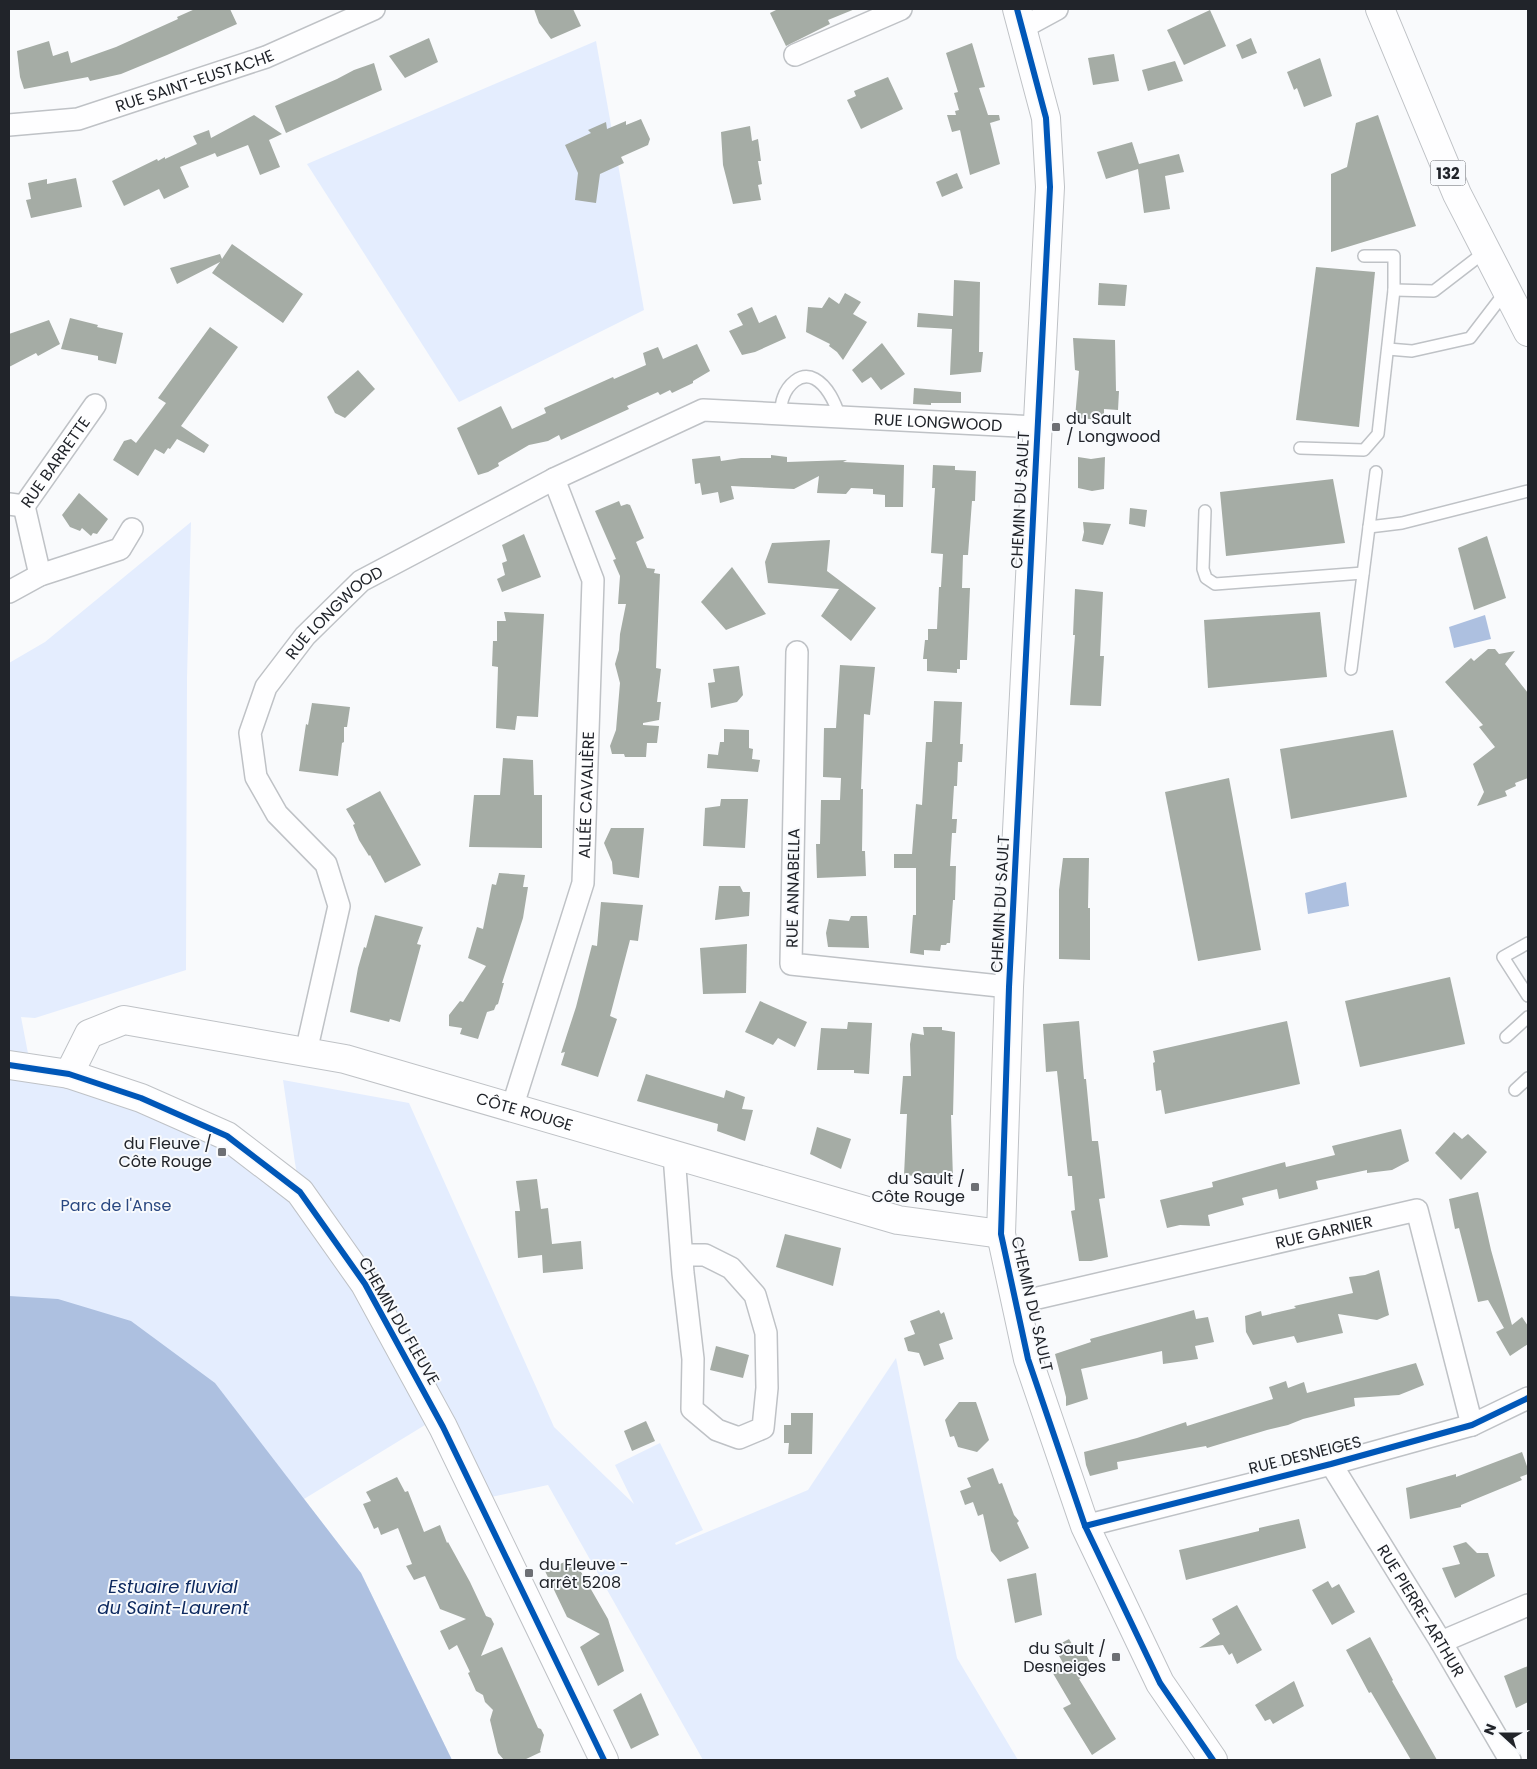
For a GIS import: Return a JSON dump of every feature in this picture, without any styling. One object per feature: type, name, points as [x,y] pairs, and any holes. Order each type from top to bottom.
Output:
[{"type":"street","name":"RUE SAINT-EUSTACHE","points":[[9,125],[78,119],[266,57],[374,9]]},
{"type":"street","points":[[796,55],[901,9]]},
{"type":"street","points":[[1019,18],[1057,9]]},
{"type":"street","name":"132","points":[[1380,9],[1457,194],[1528,332]]},
{"type":"street","name":"CHEMIN DU SAULT","points":[[1019,18],[1046,118],[1050,187],[1009,987],[1001,1234],[1028,1358],[1085,1526],[1160,1683],[1213,1760]]},
{"type":"street","name":"RUE BARRETTE","points":[[16,505],[95,404]]},
{"type":"street","name":"RUE LONGWOOD","points":[[306,1052],[339,906],[326,864],[277,814],[256,777],[250,733],[266,687],[305,636],[361,581],[554,479],[703,410],[1037,427]]},
{"type":"street","name":"ALLÉE CAVALIÈRE","points":[[512,1108],[584,883],[593,580],[554,479]]},
{"type":"street","points":[[16,505],[40,575]]},
{"type":"street","points":[[9,592],[40,575],[120,549],[132,530]]},
{"type":"street","name":"RUE ANNABELLA","points":[[797,652],[791,964],[1009,987]]},
{"type":"street","name":"CÔTE ROUGE","points":[[70,1074],[89,1034],[124,1020],[345,1059],[898,1220],[1001,1234]]},
{"type":"street","name":"CHEMIN DU FLEUVE","points":[[9,1065],[70,1074],[141,1098],[227,1136],[300,1192],[365,1284],[443,1427],[604,1760]]},
{"type":"street","points":[[674,1155],[682,1255],[693,1359],[692,1409],[717,1430],[739,1438],[762,1428],[767,1388],[766,1333],[755,1295],[731,1268],[705,1255],[682,1255]]},
{"type":"street","name":"RUE GARNIER","points":[[1016,1303],[1416,1210],[1472,1424]]},
{"type":"street","name":"RUE DESNEIGES","points":[[1085,1526],[1331,1464],[1472,1424],[1528,1398]]},
{"type":"street","name":"RUE PIERRE-ARTHUR","points":[[1331,1464],[1441,1642],[1510,1760]]},
{"type":"street","points":[[1441,1642],[1528,1605]]},
{"type":"lane","points":[[1394,290],[1434,291],[1486,251]]},
{"type":"lane","points":[[1300,448],[1364,450],[1378,434],[1394,290],[1394,256],[1364,256]]},
{"type":"lane","points":[[1388,349],[1412,351],[1470,338],[1507,290]]},
{"type":"lane","points":[[781,414],[782,400],[786,392],[790,385],[801,377],[814,378],[824,386],[835,402],[840,417]]},
{"type":"lane","points":[[1350,670],[1376,472]]},
{"type":"lane","points":[[1369,526],[1402,523],[1528,491]]},
{"type":"lane","points":[[1206,511],[1203,569],[1206,578],[1216,584],[1363,573]]},
{"type":"lane","points":[[1528,943],[1503,957],[1528,996]]},
{"type":"lane","points":[[1506,1037],[1528,1017]]},
{"type":"lane","points":[[1515,1090],[1528,1078]]},
{"type":"green space","points":[[596,41],[644,310],[459,402],[307,164]]},
{"type":"green space","name":"Parc de l'Anse","points":[[191,522],[187,678],[186,970],[35,1018],[21,1017],[31,1069],[141,1098],[300,1191],[283,1080],[409,1103],[554,1427],[634,1504],[615,1465],[660,1443],[703,1530],[675,1543],[676,1545],[808,1490],[896,1358],[957,1658],[1018,1760],[703,1760],[548,1485],[491,1497],[443,1427],[425,1425],[304,1499],[361,1573],[452,1760],[9,1760],[9,663],[45,642]]},
{"type":"water","points":[[1485,615],[1491,639],[1454,648],[1449,627]]},
{"type":"water","points":[[1346,882],[1349,906],[1308,914],[1305,893]]},
{"type":"water","name":"Estuaire fluvial du Saint-Laurent","points":[[9,1296],[58,1299],[131,1321],[215,1383],[361,1573],[452,1760],[9,1760]]},
{"type":"building","points":[[195,9],[230,9],[237,24],[121,74],[90,81],[88,77],[24,89],[20,77],[17,51],[49,41],[53,56],[68,51],[71,63],[116,47],[178,19],[177,17]]},
{"type":"building","points":[[534,9],[573,9],[581,26],[551,39],[539,23]]},
{"type":"building","points":[[778,9],[855,9],[828,20],[830,24],[786,46],[770,13]]},
{"type":"building","points":[[1210,10],[1226,46],[1184,65],[1167,30]]},
{"type":"building","points":[[429,38],[438,62],[405,78],[389,56]]},
{"type":"building","points":[[1251,38],[1257,53],[1242,59],[1236,45]]},
{"type":"building","points":[[972,43],[985,87],[979,88],[988,115],[999,115],[1000,120],[990,123],[1000,164],[970,175],[960,130],[952,132],[947,115],[956,115],[955,111],[959,110],[954,93],[958,92],[946,53]]},
{"type":"building","points":[[1114,54],[1119,81],[1093,85],[1088,58]]},
{"type":"building","points":[[1320,58],[1332,96],[1304,107],[1297,88],[1294,90],[1287,72]]},
{"type":"building","points":[[1175,61],[1183,81],[1148,91],[1142,70]]},
{"type":"building","points":[[374,63],[382,90],[286,133],[275,106],[354,70]]},
{"type":"building","points":[[888,77],[903,109],[861,129],[847,100],[856,96],[854,91]]},
{"type":"building","points":[[254,115],[282,134],[269,140],[280,167],[260,175],[248,145],[217,157],[215,153],[180,167],[189,187],[164,199],[159,189],[124,206],[112,181],[157,159],[158,161],[165,157],[165,159],[197,144],[193,136],[209,130],[211,138]]},
{"type":"building","points":[[1378,115],[1416,226],[1331,252],[1331,174],[1347,167],[1356,123]]},
{"type":"building","points":[[641,119],[650,139],[648,145],[621,157],[624,163],[600,174],[596,203],[575,200],[578,173],[565,145],[591,133],[588,130],[606,122],[607,129],[626,121],[626,125]]},
{"type":"building","points":[[750,126],[752,141],[758,139],[761,161],[758,161],[762,184],[758,185],[761,200],[733,204],[723,165],[721,132]]},
{"type":"building","points":[[1132,142],[1139,164],[1179,154],[1184,172],[1165,176],[1170,209],[1144,213],[1138,169],[1106,179],[1097,152]]},
{"type":"building","points":[[957,173],[963,188],[942,197],[936,182]]},
{"type":"building","points":[[76,178],[82,207],[31,218],[26,200],[31,199],[28,183],[47,179],[47,184]]},
{"type":"building","points":[[232,244],[303,294],[283,323],[212,273],[220,262],[177,284],[170,268],[220,254],[222,259]]},
{"type":"building","points":[[1316,267],[1375,272],[1359,427],[1296,420]]},
{"type":"building","points":[[954,280],[980,282],[979,352],[983,352],[981,372],[950,375],[952,329],[917,327],[918,313],[953,316]]},
{"type":"building","points":[[1099,283],[1127,285],[1125,306],[1098,305]]},
{"type":"building","points":[[845,293],[861,302],[853,314],[867,322],[843,360],[829,346],[830,344],[806,332],[808,307],[822,308],[829,297],[839,304]]},
{"type":"building","points":[[752,307],[759,323],[776,315],[786,338],[755,352],[742,355],[729,331],[743,325],[737,314]]},
{"type":"building","points":[[70,318],[123,333],[116,364],[98,360],[98,356],[61,349]]},
{"type":"building","points":[[49,320],[60,344],[38,356],[36,353],[9,367],[9,334]]},
{"type":"building","points":[[210,327],[238,347],[181,426],[209,445],[204,453],[177,439],[164,454],[155,449],[138,476],[113,460],[124,441],[131,439],[136,443],[166,403],[158,398]]},
{"type":"building","points":[[1073,338],[1115,340],[1116,391],[1119,391],[1118,410],[1104,409],[1104,420],[1075,418],[1079,371],[1075,370]]},
{"type":"building","points":[[882,343],[905,374],[881,390],[871,377],[862,383],[852,370]]},
{"type":"building","points":[[697,344],[710,371],[693,381],[693,383],[672,393],[670,390],[660,395],[658,392],[627,406],[629,409],[561,440],[559,435],[548,441],[529,445],[498,463],[499,466],[478,475],[457,428],[501,406],[512,429],[546,413],[544,408],[613,377],[614,379],[646,365],[643,353],[658,347],[663,359]]},
{"type":"building","points":[[358,370],[375,389],[345,418],[335,413],[327,397]]},
{"type":"building","points":[[914,388],[961,392],[961,403],[913,404]]},
{"type":"building","points":[[771,455],[787,457],[787,462],[847,460],[843,462],[904,465],[903,507],[885,507],[885,495],[873,494],[873,489],[851,488],[846,494],[817,493],[819,476],[794,489],[731,486],[734,499],[720,503],[718,492],[702,495],[700,483],[695,484],[692,459],[720,456],[721,461],[741,458],[771,458]]},
{"type":"building","points":[[1078,457],[1091,459],[1105,457],[1104,489],[1092,491],[1078,488]]},
{"type":"building","points":[[933,465],[955,466],[955,470],[976,471],[975,501],[972,501],[968,555],[963,555],[962,588],[970,588],[967,660],[960,660],[960,669],[957,669],[957,673],[927,671],[927,659],[923,659],[925,640],[928,640],[928,629],[937,629],[943,554],[931,553],[935,488],[932,488]]},
{"type":"building","points":[[1333,479],[1345,543],[1226,556],[1220,492]]},
{"type":"building","points":[[79,493],[108,519],[97,534],[93,533],[91,536],[82,528],[80,531],[70,527],[62,515]]},
{"type":"building","points":[[619,501],[621,506],[630,505],[644,538],[636,542],[647,568],[655,569],[654,573],[660,574],[656,668],[661,669],[657,702],[661,702],[659,720],[643,723],[643,725],[659,726],[657,743],[647,743],[646,757],[625,757],[624,754],[612,754],[610,746],[616,730],[620,683],[615,664],[626,604],[618,604],[620,576],[613,560],[616,559],[595,511]]},
{"type":"building","points":[[1130,508],[1147,510],[1145,527],[1129,524]]},
{"type":"building","points":[[1083,522],[1111,524],[1103,545],[1082,541],[1084,532]]},
{"type":"building","points":[[524,534],[541,577],[502,592],[497,579],[505,575],[502,563],[507,561],[502,545]]},
{"type":"building","points":[[1487,536],[1506,598],[1474,610],[1458,548]]},
{"type":"building","points":[[830,540],[827,571],[876,608],[851,641],[821,616],[839,589],[768,583],[765,562],[772,543]]},
{"type":"building","points":[[732,567],[766,614],[726,630],[701,602]]},
{"type":"building","points":[[1075,589],[1103,592],[1100,656],[1104,656],[1101,706],[1070,705],[1075,635],[1073,635]]},
{"type":"building","points":[[504,612],[544,614],[538,717],[517,716],[515,730],[496,728],[498,667],[492,666],[493,641],[497,641],[497,621],[506,621]]},
{"type":"building","points":[[1320,612],[1327,677],[1208,688],[1204,620]]},
{"type":"building","points":[[1488,649],[1495,649],[1499,654],[1515,651],[1505,664],[1528,693],[1528,778],[1515,783],[1516,786],[1505,791],[1507,796],[1477,806],[1484,792],[1473,764],[1495,747],[1479,727],[1483,725],[1445,682],[1471,658],[1474,661]]},
{"type":"building","points":[[840,665],[875,667],[870,715],[864,714],[861,789],[863,789],[862,851],[865,851],[866,876],[817,878],[816,844],[820,844],[821,800],[840,800],[841,778],[823,777],[824,728],[836,728]]},
{"type":"building","points":[[739,666],[743,695],[737,702],[711,708],[708,683],[715,682],[713,669]]},
{"type":"building","points":[[934,701],[962,702],[960,744],[963,744],[962,762],[958,762],[957,786],[954,786],[952,819],[957,819],[956,833],[952,833],[950,866],[956,866],[955,900],[953,900],[950,943],[941,945],[940,951],[924,950],[924,955],[910,953],[913,915],[916,915],[916,868],[894,868],[894,854],[912,854],[916,804],[922,805],[926,742],[932,742]]},
{"type":"building","points":[[312,703],[350,707],[347,727],[344,727],[344,742],[342,743],[338,776],[299,771],[306,724],[308,725]]},
{"type":"building","points":[[724,729],[749,730],[749,748],[753,749],[752,759],[760,760],[758,772],[707,768],[708,754],[718,755],[720,742],[724,742]]},
{"type":"building","points":[[1393,730],[1407,797],[1291,819],[1280,749]]},
{"type":"building","points":[[503,758],[533,760],[534,795],[542,795],[542,848],[469,847],[474,795],[500,795]]},
{"type":"building","points":[[1229,778],[1261,950],[1198,961],[1165,792]]},
{"type":"building","points":[[380,791],[421,865],[385,883],[370,855],[359,840],[353,825],[355,824],[346,809]]},
{"type":"building","points":[[721,799],[748,799],[745,848],[703,846],[705,808],[720,806]]},
{"type":"building","points":[[611,828],[644,828],[639,878],[613,874],[612,862],[604,843]]},
{"type":"building","points":[[1063,858],[1089,858],[1090,960],[1059,959],[1059,890]]},
{"type":"building","points":[[499,873],[525,875],[523,887],[528,887],[523,918],[502,983],[504,983],[498,1004],[494,1010],[487,1012],[478,1039],[460,1034],[462,1028],[449,1026],[449,1015],[460,1001],[463,1002],[486,966],[468,958],[477,927],[483,929],[492,884],[496,885]]},
{"type":"building","points":[[719,886],[740,886],[743,892],[750,892],[749,916],[715,920]]},
{"type":"building","points":[[601,902],[643,905],[638,941],[630,940],[610,1016],[617,1019],[598,1077],[561,1065],[565,1052],[561,1053],[576,1007],[592,945],[597,946]]},
{"type":"building","points":[[375,915],[423,927],[417,944],[421,945],[400,1022],[390,1019],[389,1022],[350,1012],[358,968],[364,947],[366,948]]},
{"type":"building","points":[[851,916],[867,916],[869,948],[828,947],[826,933],[829,919],[849,921]]},
{"type":"building","points":[[747,944],[746,993],[703,994],[700,948]]},
{"type":"building","points":[[1450,977],[1465,1044],[1360,1067],[1345,1001]]},
{"type":"building","points":[[760,1001],[807,1022],[795,1047],[778,1038],[773,1045],[745,1032]]},
{"type":"building","points":[[1079,1021],[1092,1141],[1098,1141],[1105,1198],[1099,1199],[1108,1257],[1091,1261],[1079,1261],[1071,1211],[1075,1210],[1072,1176],[1068,1176],[1057,1071],[1046,1072],[1043,1024]]},
{"type":"building","points":[[1287,1021],[1300,1084],[1165,1114],[1161,1090],[1156,1091],[1153,1051]]},
{"type":"building","points":[[848,1022],[872,1023],[869,1074],[854,1073],[854,1070],[817,1070],[821,1028],[847,1029]]},
{"type":"building","points":[[923,1027],[942,1027],[942,1030],[955,1032],[953,1115],[951,1115],[953,1179],[904,1175],[907,1114],[900,1114],[903,1076],[911,1076],[910,1044],[912,1033],[924,1035]]},
{"type":"building","points":[[646,1074],[724,1098],[726,1090],[745,1097],[742,1109],[753,1110],[745,1141],[717,1131],[718,1124],[637,1101]]},
{"type":"building","points":[[817,1127],[851,1139],[841,1169],[810,1154]]},
{"type":"building","points":[[1401,1129],[1409,1161],[1392,1170],[1367,1173],[1367,1170],[1316,1181],[1318,1189],[1279,1199],[1277,1189],[1242,1198],[1244,1205],[1208,1215],[1210,1226],[1180,1225],[1167,1228],[1160,1200],[1213,1187],[1212,1182],[1285,1162],[1286,1167],[1335,1155],[1332,1146]]},
{"type":"building","points":[[1454,1132],[1462,1139],[1468,1134],[1487,1152],[1461,1180],[1435,1153]]},
{"type":"building","points":[[537,1179],[541,1209],[548,1208],[552,1244],[581,1241],[583,1269],[543,1273],[542,1255],[518,1258],[515,1211],[520,1211],[516,1181]]},
{"type":"building","points":[[1478,1192],[1491,1250],[1512,1325],[1522,1317],[1528,1326],[1528,1344],[1510,1356],[1496,1332],[1504,1328],[1488,1300],[1478,1302],[1459,1228],[1455,1229],[1449,1199]]},
{"type":"building","points":[[785,1234],[841,1248],[833,1286],[776,1267]]},
{"type":"building","points":[[1379,1270],[1389,1315],[1377,1320],[1338,1314],[1343,1333],[1297,1343],[1294,1336],[1253,1345],[1246,1332],[1245,1316],[1261,1311],[1262,1316],[1296,1308],[1294,1306],[1353,1293],[1349,1277],[1365,1275]]},
{"type":"building","points":[[939,1310],[941,1314],[944,1312],[953,1339],[939,1344],[944,1359],[924,1366],[919,1353],[908,1351],[904,1338],[915,1334],[910,1321]]},
{"type":"building","points":[[1194,1310],[1196,1319],[1208,1317],[1214,1342],[1195,1346],[1198,1359],[1163,1364],[1162,1351],[1081,1369],[1088,1399],[1066,1406],[1066,1397],[1055,1354],[1091,1342],[1090,1339]]},
{"type":"building","points":[[716,1346],[749,1355],[743,1378],[710,1370]]},
{"type":"building","points":[[1416,1363],[1424,1385],[1399,1395],[1354,1398],[1355,1406],[1303,1419],[1207,1448],[1206,1446],[1117,1462],[1118,1469],[1090,1476],[1086,1465],[1084,1452],[1137,1438],[1186,1422],[1187,1426],[1273,1399],[1269,1387],[1286,1381],[1288,1388],[1304,1382],[1307,1393]]},
{"type":"building","points":[[959,1402],[976,1402],[989,1440],[977,1452],[958,1447],[954,1436],[950,1437],[945,1420]]},
{"type":"building","points":[[791,1413],[813,1413],[812,1454],[788,1454],[789,1443],[784,1443],[784,1425],[791,1425]]},
{"type":"building","points":[[646,1421],[655,1441],[632,1451],[624,1431]]},
{"type":"building","points":[[1522,1452],[1528,1474],[1520,1477],[1522,1480],[1461,1505],[1461,1507],[1410,1519],[1406,1488],[1456,1474],[1456,1477]]},
{"type":"building","points":[[993,1468],[999,1484],[1002,1483],[1029,1548],[1000,1562],[991,1551],[983,1514],[978,1516],[973,1502],[965,1505],[960,1491],[971,1487],[967,1478]]},
{"type":"building","points":[[397,1477],[405,1492],[408,1491],[424,1532],[440,1525],[447,1543],[470,1582],[486,1616],[491,1618],[494,1624],[481,1656],[502,1647],[538,1728],[541,1729],[544,1735],[541,1752],[524,1760],[504,1760],[498,1753],[490,1720],[493,1710],[485,1702],[483,1695],[476,1691],[468,1673],[470,1672],[457,1645],[449,1650],[440,1631],[466,1619],[440,1609],[425,1576],[414,1580],[406,1566],[412,1564],[398,1528],[381,1535],[378,1527],[374,1529],[363,1504],[371,1501],[366,1492]]},
{"type":"building","points":[[1299,1519],[1306,1548],[1186,1580],[1179,1550],[1259,1531],[1259,1528]]},
{"type":"building","points":[[1466,1542],[1477,1553],[1488,1553],[1495,1576],[1455,1598],[1442,1568],[1460,1564],[1453,1546]]},
{"type":"building","points":[[573,1558],[608,1619],[624,1671],[598,1686],[580,1647],[600,1634],[567,1617],[545,1571]]},
{"type":"building","points":[[1036,1573],[1042,1615],[1015,1623],[1007,1579]]},
{"type":"building","points":[[1328,1581],[1332,1588],[1339,1584],[1355,1612],[1332,1625],[1312,1590]]},
{"type":"building","points":[[1237,1605],[1262,1650],[1237,1664],[1232,1653],[1229,1655],[1223,1645],[1199,1648],[1220,1634],[1212,1619]]},
{"type":"building","points":[[1370,1637],[1392,1681],[1437,1760],[1411,1760],[1371,1692],[1369,1693],[1346,1650]]},
{"type":"building","points":[[1069,1639],[1077,1652],[1083,1649],[1090,1662],[1088,1667],[1091,1672],[1079,1679],[1116,1739],[1092,1755],[1063,1708],[1071,1704],[1051,1670],[1063,1663],[1054,1647]]},
{"type":"building","points":[[1528,1666],[1528,1702],[1516,1708],[1504,1676]]},
{"type":"building","points":[[1294,1681],[1304,1706],[1273,1724],[1270,1719],[1265,1721],[1255,1705]]},
{"type":"building","points":[[641,1693],[659,1735],[631,1749],[613,1710]]},
{"type":"cycle path","points":[[1017,9],[1046,118],[1050,187],[1009,987],[1001,1234],[1028,1359],[1085,1526],[1160,1683],[1213,1760]]},
{"type":"cycle path","points":[[9,1065],[69,1074],[141,1098],[227,1136],[300,1192],[365,1284],[443,1427],[604,1760]]},
{"type":"cycle path","points":[[1085,1526],[1331,1464],[1472,1425],[1528,1398]]},
{"type":"place","name":"du Sault / Longwood","points":[[1056,427]]},
{"type":"place","name":"du Fleuve / Côte Rouge","points":[[222,1152]]},
{"type":"place","name":"du Sault / Côte Rouge","points":[[975,1187]]},
{"type":"place","name":"du Fleuve - arrêt 5208","points":[[529,1573]]},
{"type":"place","name":"du Sault / Desneiges","points":[[1116,1657]]}]
